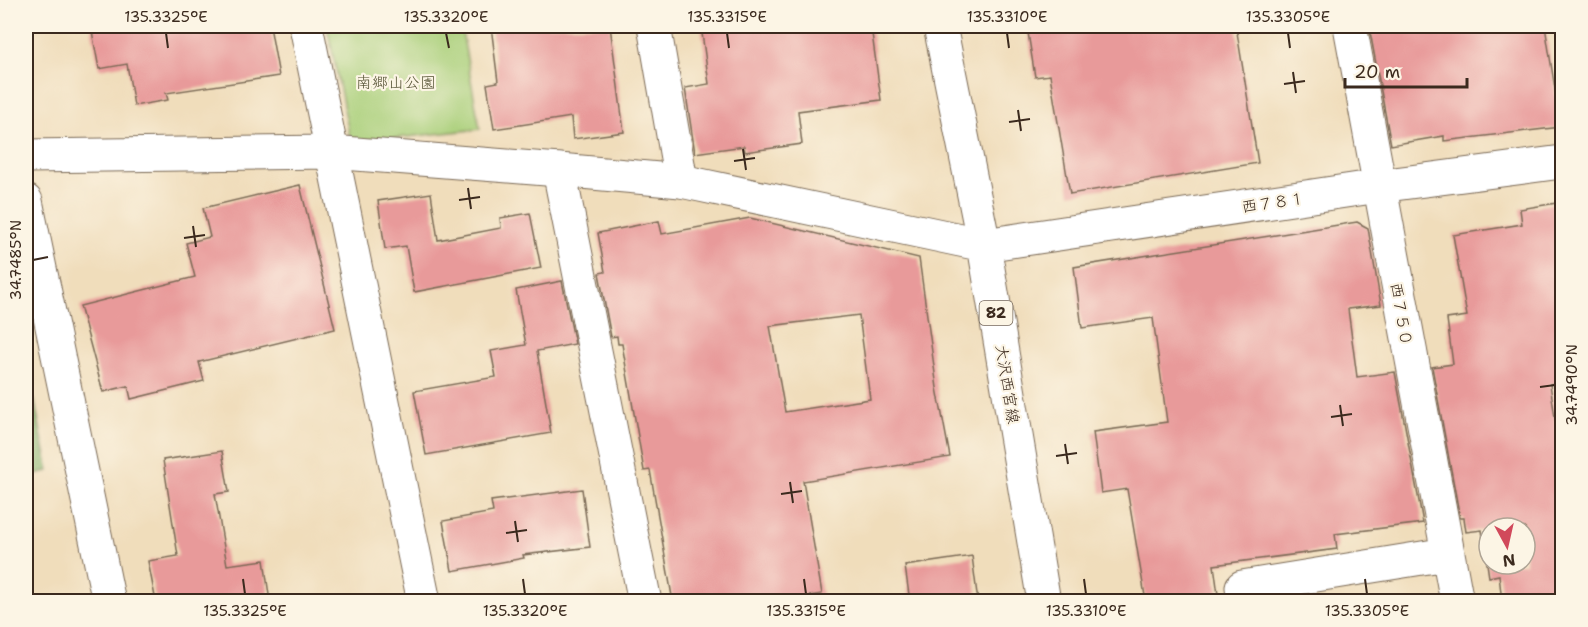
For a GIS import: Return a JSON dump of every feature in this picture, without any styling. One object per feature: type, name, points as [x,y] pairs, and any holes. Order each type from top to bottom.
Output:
[{"type":"street","points":[[306,26],[424,602]]},
{"type":"street","points":[[654,26],[681,181]]},
{"type":"street","name":"大沢西宮線","points":[[940,26],[984,245],[1044,602]]},
{"type":"street","name":"西７５０","points":[[1350,26],[1457,602]]},
{"type":"street","points":[[26,156],[331,152],[681,181],[984,245]]},
{"type":"street","name":"西７８１","points":[[984,245],[1379,186],[1563,162]]},
{"type":"street","points":[[559,170],[645,602]]},
{"type":"street","points":[[26,201],[109,602]]},
{"type":"street","points":[[1244,602],[1242,587],[1447,554]]},
{"type":"green space","name":"南郷山公園","points":[[327,26],[461,26],[480,129],[351,143]]},
{"type":"green space","points":[[34,399],[49,471],[26,476],[26,400]]},
{"type":"building","points":[[91,26],[270,26],[279,76],[166,93],[168,100],[134,106],[127,64],[99,69]]},
{"type":"building","points":[[491,26],[610,26],[624,132],[573,139],[571,117],[494,129],[487,84],[498,82]]},
{"type":"building","points":[[701,26],[871,26],[881,100],[798,111],[802,144],[745,152],[744,146],[695,153],[685,88],[709,84]]},
{"type":"building","points":[[1027,26],[1236,26],[1258,163],[1070,194],[1050,75],[1035,77]]},
{"type":"building","points":[[1369,26],[1545,26],[1561,127],[1444,141],[1444,136],[1391,145]]},
{"type":"building","points":[[300,185],[335,329],[199,362],[204,381],[131,399],[128,386],[103,392],[80,306],[195,277],[186,243],[210,237],[203,208]]},
{"type":"building","points":[[431,193],[438,240],[501,228],[500,218],[530,213],[541,268],[414,292],[406,246],[385,249],[378,201]]},
{"type":"building","points":[[1563,202],[1563,382],[1550,384],[1563,471],[1563,602],[1502,602],[1499,576],[1537,576],[1537,516],[1477,516],[1477,531],[1466,532],[1464,518],[1460,518],[1432,367],[1453,364],[1447,319],[1467,316],[1453,235],[1522,224],[1520,209]]},
{"type":"building","points":[[750,218],[919,258],[937,388],[950,457],[803,481],[822,594],[772,602],[673,602],[650,470],[644,471],[622,344],[618,344],[617,336],[611,337],[599,273],[605,272],[598,233],[659,221],[662,234]],"holes":[[[859,315],[870,399],[785,412],[770,326]]]},
{"type":"building","points":[[1357,222],[1368,228],[1381,305],[1348,309],[1357,377],[1395,372],[1423,523],[1335,534],[1337,549],[1214,565],[1219,602],[1146,602],[1127,489],[1101,493],[1093,432],[1167,422],[1153,318],[1082,328],[1074,267]]},
{"type":"building","points":[[562,281],[575,344],[537,351],[551,433],[426,455],[414,391],[496,377],[491,351],[526,345],[516,290]]},
{"type":"building","points":[[222,451],[229,492],[215,494],[227,565],[264,560],[270,602],[156,602],[148,561],[178,556],[163,460]]},
{"type":"building","points":[[582,489],[590,547],[523,555],[524,558],[452,571],[443,521],[493,512],[491,501]]},
{"type":"building","points":[[972,556],[978,602],[910,602],[905,566]]}]
